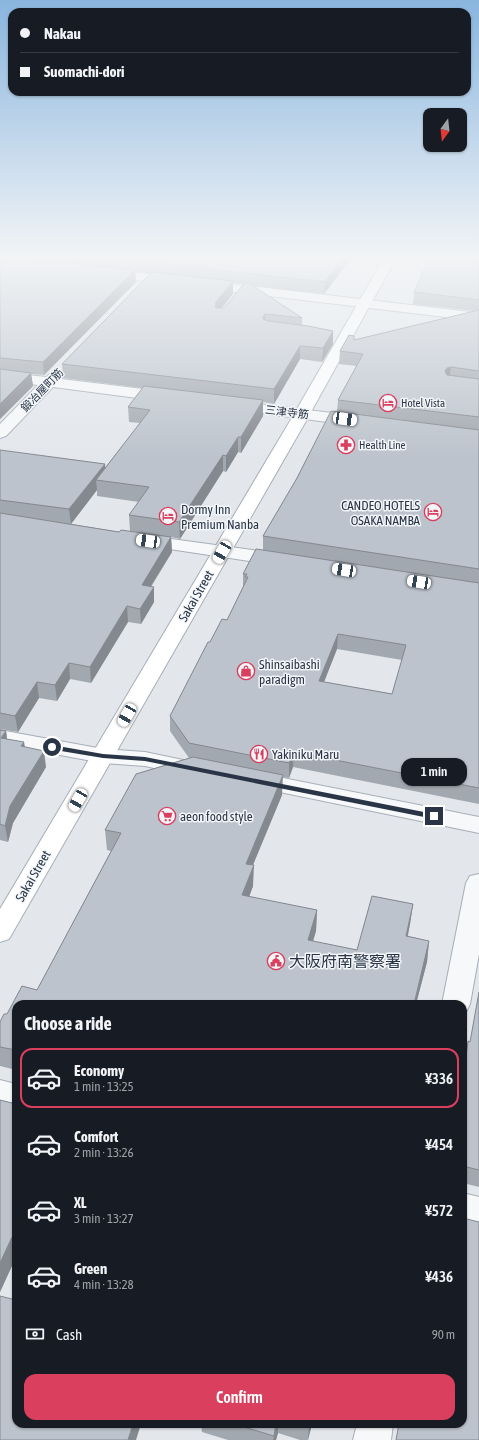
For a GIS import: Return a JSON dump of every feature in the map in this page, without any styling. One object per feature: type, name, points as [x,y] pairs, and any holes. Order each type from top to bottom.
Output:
[{"type":"main road","name":"Sakai Street","points":[[0,932],[353,325]]},
{"type":"street","name":"鍛冶屋町筋","points":[[0,433],[66,365]]},
{"type":"street","points":[[0,376],[183,399]]},
{"type":"street","name":"三津寺筋","points":[[222,404],[369,422]]},
{"type":"street","points":[[124,538],[300,563]]},
{"type":"street","points":[[0,738],[103,756],[145,759],[479,826]]},
{"type":"street","points":[[457,1000],[479,883]]},
{"type":"street","points":[[0,1093],[12,1096]]},
{"type":"street","points":[[467,1209],[479,1212]]},
{"type":"street","points":[[372,1440],[374,1428]]},
{"type":"building","points":[[0,325],[80,325],[43,362],[0,358]]},
{"type":"building","points":[[100,325],[302,325],[333,331],[323,348],[300,346],[274,389],[62,364]]},
{"type":"building","points":[[416,325],[479,325],[479,371],[451,367],[447,368],[445,371],[447,375],[479,379],[479,417],[338,400],[363,354],[340,351],[349,335],[354,336],[354,340]]},
{"type":"building","points":[[0,369],[31,373],[0,404]]},
{"type":"building","points":[[144,386],[263,400],[241,437],[238,437],[226,456],[223,455],[179,522],[129,515],[149,487],[96,480],[150,410],[128,407]]},
{"type":"building","points":[[331,411],[479,430],[479,569],[263,536],[297,478]]},
{"type":"building","points":[[0,450],[105,464],[69,509],[0,500]]},
{"type":"building","points":[[0,513],[119,532],[121,530],[171,537],[142,585],[154,587],[140,609],[127,606],[90,667],[69,663],[55,685],[37,682],[15,716],[0,713]]},
{"type":"building","points":[[256,549],[479,583],[479,788],[294,752],[289,763],[189,743],[170,716],[208,642],[210,642],[222,619],[227,620],[248,577],[245,577],[247,574],[243,574]],"holes":[[[338,634],[406,645],[392,694],[319,681]]]},
{"type":"building","points":[[0,730],[6,731],[1,738],[24,742],[21,746],[44,751],[10,806],[5,826],[0,824]]},
{"type":"building","points":[[193,757],[283,775],[246,864],[254,865],[242,895],[317,910],[308,940],[357,950],[372,896],[413,904],[406,936],[429,941],[415,1000],[14,1000],[22,986],[37,990],[121,833],[105,830],[136,774]]},
{"type":"building","points":[[479,992],[479,1170],[467,1167],[467,1049],[468,1041],[470,1042]]},
{"type":"building","points":[[12,1005],[12,1049],[0,1047],[0,1022],[4,1014],[7,1014]]},
{"type":"building","points":[[0,1100],[12,1103],[12,1237],[0,1263]]},
{"type":"building","points":[[467,1219],[479,1222],[479,1440],[396,1440],[398,1428],[467,1428]]},
{"type":"building","points":[[0,1296],[12,1299],[12,1428],[132,1428],[128,1440],[0,1440]]},
{"type":"building","points":[[247,1428],[275,1428],[274,1436]]},
{"type":"place","name":"Hotel Vista","points":[[388,403]]},
{"type":"place","name":"Health Line","points":[[346,445]]},
{"type":"place","name":"CANDEO HOTELS OSAKA NAMBA","points":[[433,512]]},
{"type":"place","name":"Dormy Inn Premium Nanba","points":[[168,516]]},
{"type":"place","name":"Shinsaibashi paradigm","points":[[246,671]]},
{"type":"place","name":"Yakiniku Maru","points":[[259,754]]},
{"type":"place","name":"aeon food style","points":[[167,816]]},
{"type":"place","name":"大阪府南警察署","points":[[276,961]]},
{"type":"route","points":[[52,747],[103,756],[145,759],[434,816]]}]
